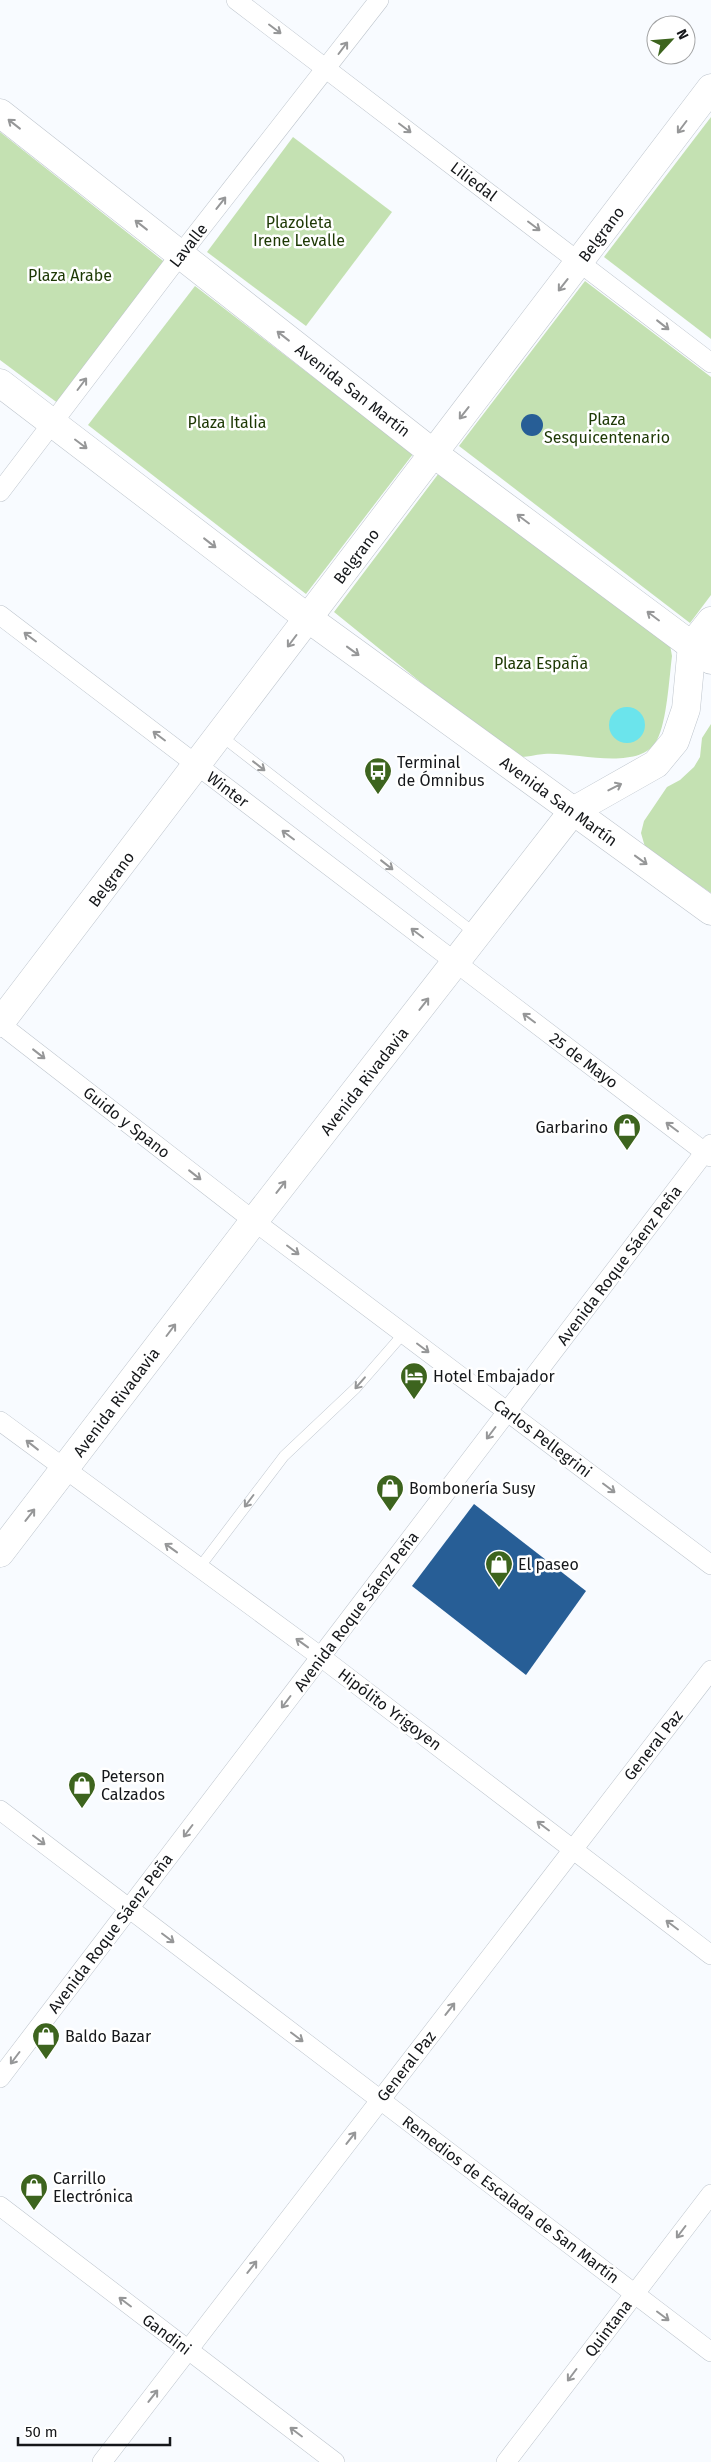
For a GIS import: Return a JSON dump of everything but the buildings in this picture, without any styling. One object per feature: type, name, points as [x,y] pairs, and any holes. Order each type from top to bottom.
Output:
[{"type":"main road","name":"Belgrano","points":[[0,1024],[711,88]]},
{"type":"main road","name":"Avenida San Martín","points":[[0,113],[433,453],[702,652]]},
{"type":"main road","name":"Avenida San Martín","points":[[0,383],[309,619],[711,911]]},
{"type":"main road","points":[[702,652],[711,621]]},
{"type":"main road","name":"Avenida Rivadavia","points":[[0,1553],[254,1221],[573,812],[656,764],[676,741],[702,652]]},
{"type":"street","name":"Liliedal","points":[[236,0],[711,362]]},
{"type":"street","name":"Lavalle","points":[[0,492],[180,255],[379,0]]},
{"type":"street","name":"Winter","points":[[0,614],[456,963]]},
{"type":"street","name":"25 de Mayo","points":[[456,963],[709,1151]]},
{"type":"street","name":"Guido y Spano","points":[[0,1024],[254,1221]]},
{"type":"street","name":"Avenida Roque Sáenz Peña","points":[[0,2078],[507,1412],[709,1151]]},
{"type":"street","name":"Carlos Pellegrini","points":[[254,1221],[711,1565]]},
{"type":"street","name":"Hipólito Yrigoyen","points":[[0,1420],[64,1470],[320,1657],[711,1954]]},
{"type":"street","name":"General Paz","points":[[102,2462],[711,1670]]},
{"type":"street","name":"Remedios de Escalada de San Martín","points":[[0,1810],[711,2352]]},
{"type":"street","name":"Quintana","points":[[506,2462],[711,2194]]},
{"type":"street","name":"Gandini","points":[[0,2206],[335,2462]]},
{"type":"lane","points":[[220,736],[478,935]]},
{"type":"lane","points":[[199,1568],[284,1456],[356,1388],[404,1333]]},
{"type":"green space","points":[[711,117],[711,339],[604,257]]},
{"type":"green space","name":"Plaza Arabe","points":[[0,132],[167,264],[59,404],[0,360]]},
{"type":"green space","name":"Plazoleta Irene Levalle","points":[[293,137],[392,212],[306,326],[207,252]]},
{"type":"green space","name":"Plaza Sesquicentenario","points":[[585,281],[711,377],[711,595],[690,623],[459,446]]},
{"type":"green space","name":"Plaza Italia","points":[[195,286],[413,454],[306,594],[88,425]]},
{"type":"green space","name":"Plaza España","points":[[439,473],[670,645],[672,656],[663,722],[657,740],[648,750],[636,756],[621,758],[556,754],[513,757],[334,612]]},
{"type":"green space","points":[[711,724],[711,893],[645,847],[641,833],[644,821],[667,787],[680,780],[694,767],[700,757],[702,738]]},
{"type":"water","points":[[627,707],[634,708],[640,712],[644,718],[644,732],[640,738],[634,742],[627,743],[620,742],[614,738],[610,732],[609,725],[610,718],[614,712],[620,708]]},
{"type":"place","name":"Terminal de Ómnibus","points":[[378,795]]},
{"type":"place","name":"Garbarino","points":[[627,1151]]},
{"type":"place","name":"Hotel Embajador","points":[[414,1400]]},
{"type":"place","name":"Bombonería Susy","points":[[390,1512]]},
{"type":"place","name":"El paseo","points":[[499,1588]]},
{"type":"place","name":"Peterson Calzados","points":[[82,1809]]},
{"type":"place","name":"Baldo Bazar","points":[[46,2060]]},
{"type":"place","name":"Carrillo Electrónica","points":[[34,2211]]}]
